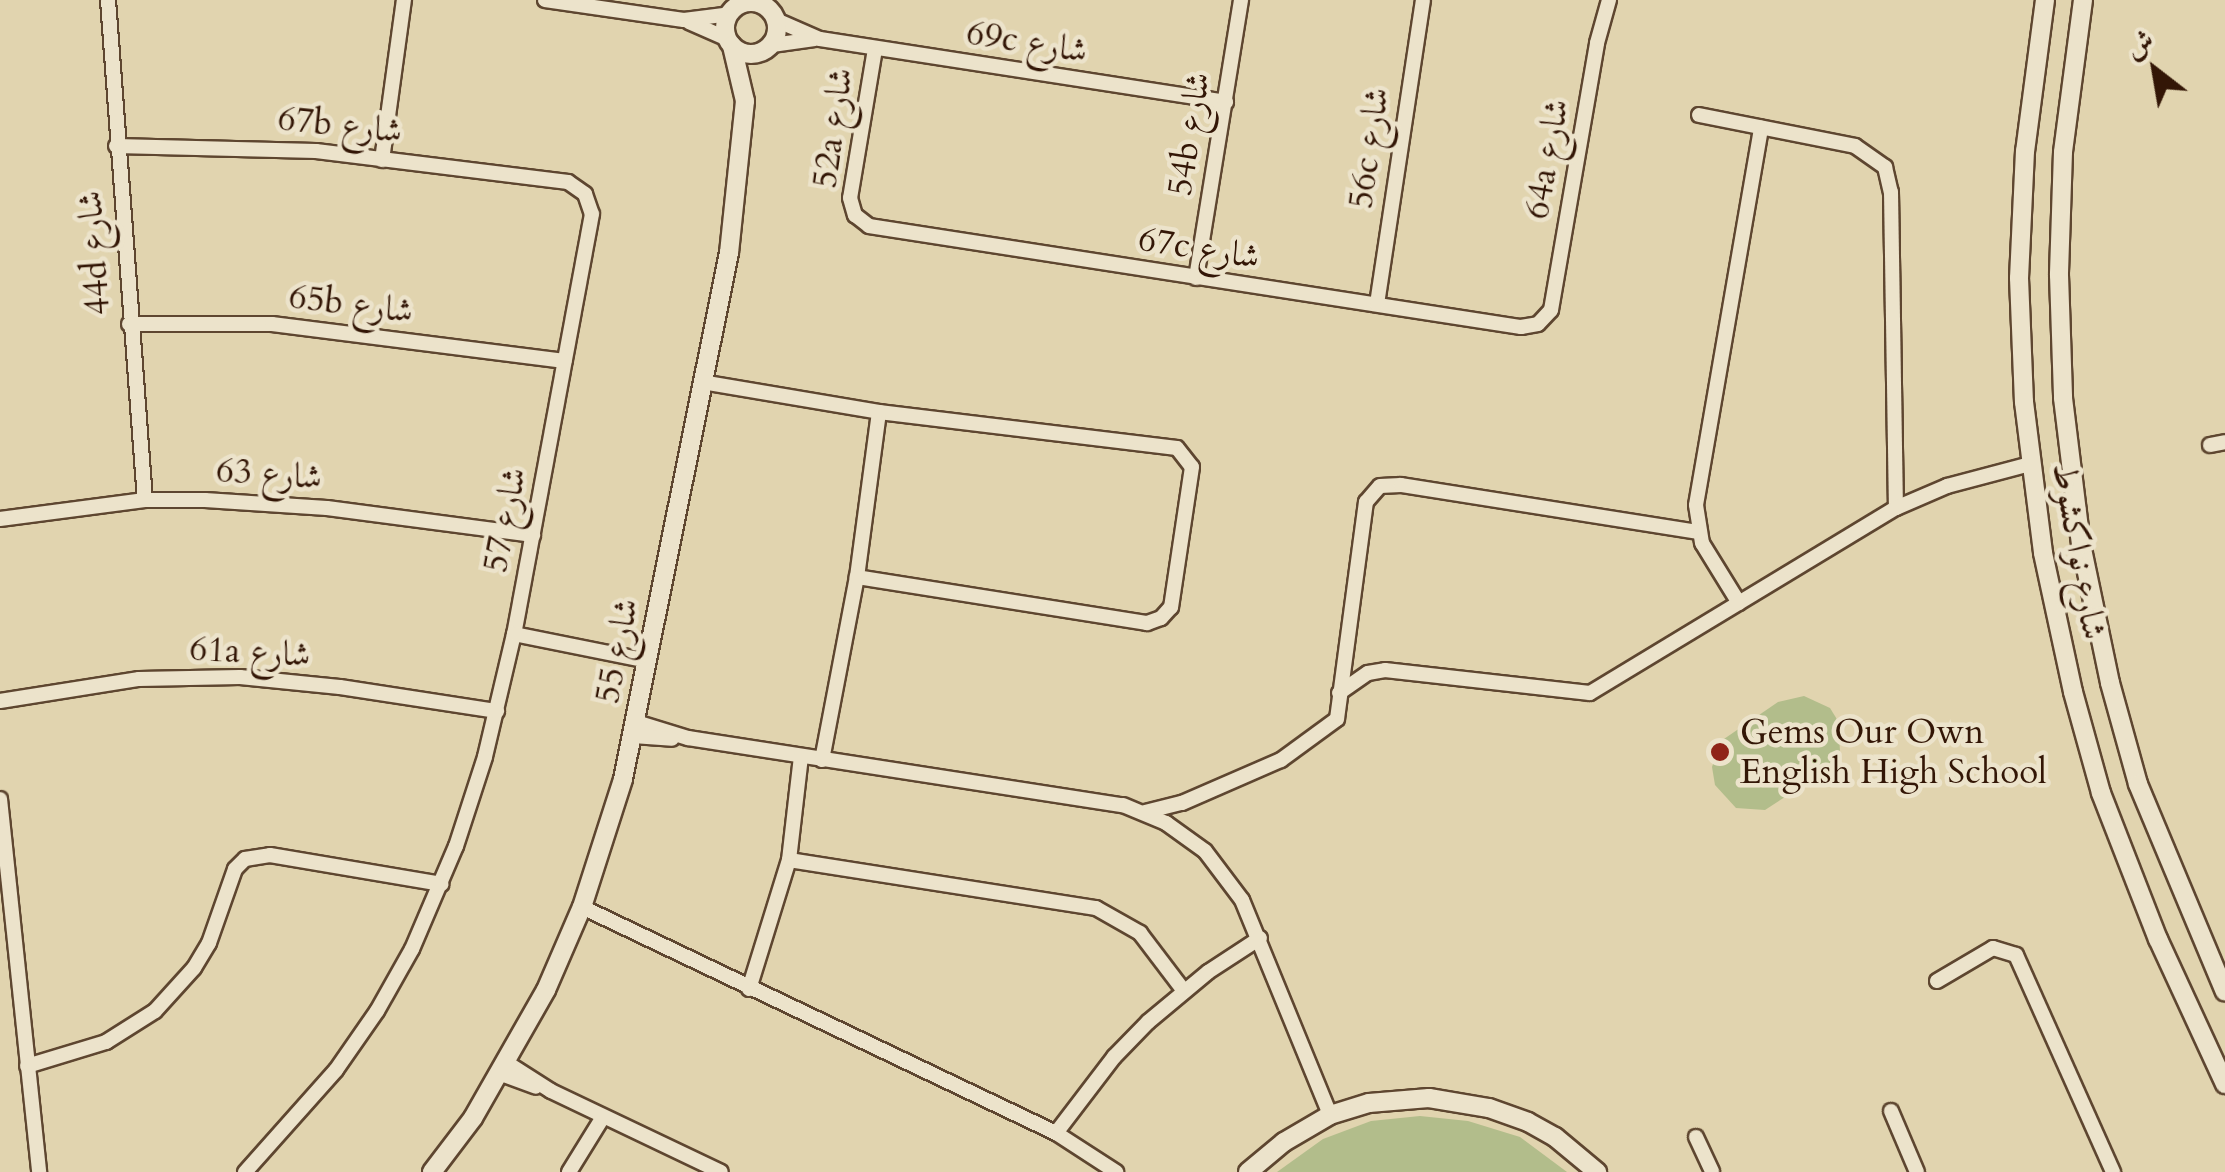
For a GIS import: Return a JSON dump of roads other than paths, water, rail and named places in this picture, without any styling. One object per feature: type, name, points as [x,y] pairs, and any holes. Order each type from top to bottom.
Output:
[{"type":"street","name":"44d شارع","points":[[108,0],[145,500]]},
{"type":"street","points":[[382,160],[404,0]]},
{"type":"street","points":[[545,0],[628,6],[684,20],[754,54],[770,46],[772,10],[756,3],[684,20]]},
{"type":"street","name":"54b شارع","points":[[1196,278],[1241,0]]},
{"type":"street","name":"56c شارع","points":[[1378,304],[1423,0]]},
{"type":"street","name":"64a شارع","points":[[1538,324],[1554,300],[1597,43],[1610,0]]},
{"type":"street","name":"شارع نواكشوط","points":[[2045,0],[2032,87],[2021,230],[2020,340],[2030,464],[2057,623],[2101,794],[2150,921],[2225,1084]]},
{"type":"street","name":"شارع نواكشوط","points":[[2083,0],[2069,86],[2060,213],[2060,336],[2068,457],[2095,614],[2138,784],[2225,992]]},
{"type":"street","points":[[730,42],[737,7]]},
{"type":"street","name":"69c شارع","points":[[772,10],[820,39]]},
{"type":"street","name":"69c شارع","points":[[770,46],[820,39],[1226,102]]},
{"type":"street","name":"شارع 55","points":[[730,42],[745,101]]},
{"type":"street","name":"شارع 55","points":[[432,1172],[504,1068],[582,908],[634,729],[648,661],[729,254],[745,101],[770,46]]},
{"type":"street","name":"52a شارع","points":[[855,215],[850,198],[875,49]]},
{"type":"street","points":[[1700,115],[1867,150],[1890,179],[1896,508]]},
{"type":"street","points":[[1739,603],[1698,532],[1696,505],[1761,128]]},
{"type":"street","name":"67b شارع","points":[[116,146],[250,146],[557,180]]},
{"type":"street","name":"شارع 57","points":[[245,1172],[336,1070],[377,1012],[442,884],[497,711],[534,535],[592,214],[578,186],[557,180]]},
{"type":"street","name":"67c شارع","points":[[855,215],[878,228],[1512,326],[1538,324]]},
{"type":"street","name":"65b شارع","points":[[129,324],[272,324],[566,362]]},
{"type":"street","points":[[702,382],[880,412],[1176,448],[1187,456],[1191,480],[1171,607],[1161,618],[1147,622],[857,576]]},
{"type":"street","points":[[822,760],[857,576],[880,412]]},
{"type":"street","points":[[1339,693],[1368,674],[1386,670],[1590,692],[1896,508],[1947,486],[2030,464]]},
{"type":"street","points":[[1144,812],[1198,796],[1298,750],[1337,719],[1366,502],[1380,486],[1401,485],[1698,532]]},
{"type":"street","name":"شارع 63","points":[[0,519],[145,500],[264,502],[534,535]]},
{"type":"street","points":[[514,634],[648,661]]},
{"type":"street","name":"61a شارع","points":[[0,700],[102,683],[240,678],[340,687],[497,711]]},
{"type":"street","points":[[634,729],[1123,805],[1144,812],[1186,836],[1221,869],[1260,938],[1330,1115]]},
{"type":"street","points":[[749,989],[789,860],[801,757]]},
{"type":"street","points":[[0,800],[39,1172]]},
{"type":"street","points":[[28,1066],[106,1042],[155,1011],[176,990],[208,943],[235,869],[244,860],[270,855],[442,884]]},
{"type":"street","points":[[789,860],[1096,908],[1140,933],[1184,990]]},
{"type":"street","points":[[582,908],[1056,1134],[1116,1172]]},
{"type":"street","points":[[1056,1134],[1114,1057],[1184,990],[1260,938]]},
{"type":"street","points":[[1937,980],[1993,948],[2016,955],[2112,1172]]},
{"type":"street","points":[[504,1068],[721,1172]]},
{"type":"street","points":[[1248,1172],[1284,1142],[1330,1115],[1399,1098],[1459,1101],[1528,1122],[1555,1137],[1597,1172]]},
{"type":"street","points":[[1891,1111],[1917,1172]]},
{"type":"street","points":[[569,1172],[603,1117]]},
{"type":"street","points":[[1696,1137],[1712,1172]]},
{"type":"place","name":"Gems Our Own English High School","points":[[1720,752]]}]
